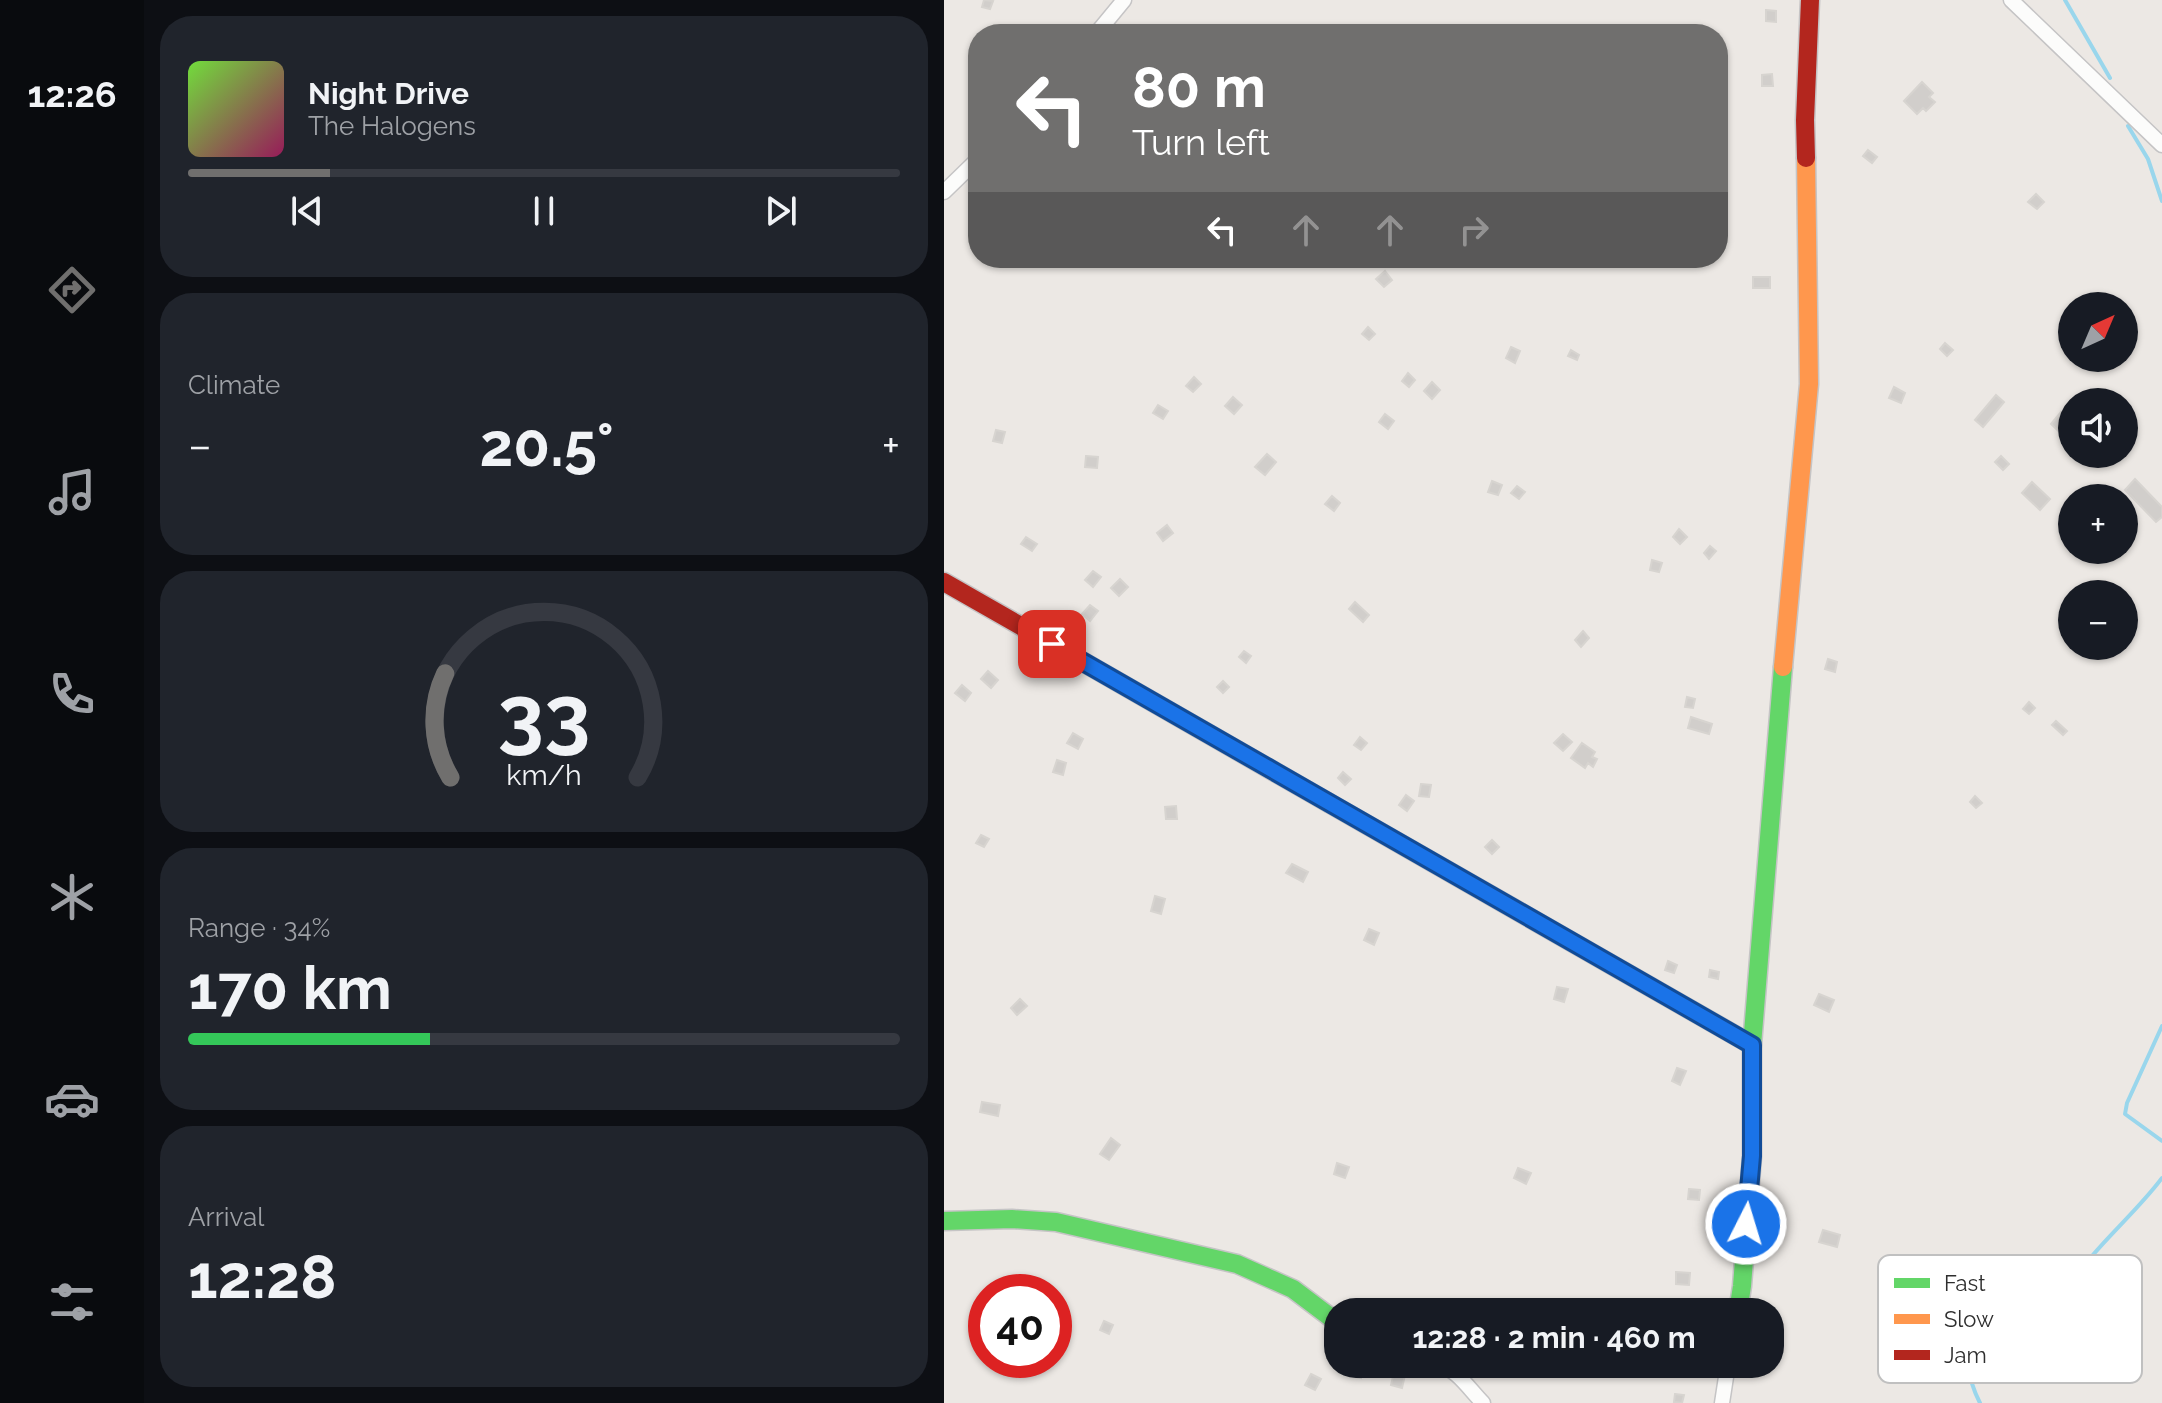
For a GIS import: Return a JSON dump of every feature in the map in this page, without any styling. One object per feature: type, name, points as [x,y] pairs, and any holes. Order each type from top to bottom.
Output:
[{"type":"street","points":[[1104,24],[1124,0]]},
{"type":"street","points":[[1740,1298],[1752,1156],[1752,1045],[1809,384],[1805,120],[1810,0]]},
{"type":"street","points":[[2011,0],[2162,145]]},
{"type":"street","points":[[944,192],[968,169]]},
{"type":"street","points":[[944,582],[1752,1045]]},
{"type":"street","points":[[944,1221],[1012,1219],[1056,1222],[1237,1264],[1293,1289],[1324,1312]]},
{"type":"street","points":[[1461,1378],[1483,1403]]},
{"type":"street","points":[[1722,1403],[1726,1378]]},
{"type":"building","points":[[984,0],[993,1],[990,9],[982,7]]},
{"type":"building","points":[[1766,10],[1776,11],[1776,22],[1766,21]]},
{"type":"building","points":[[1772,74],[1773,86],[1762,86],[1762,75]]},
{"type":"building","points":[[1922,82],[1933,93],[1929,97],[1935,102],[1926,111],[1923,108],[1917,114],[1904,101]]},
{"type":"building","points":[[1868,150],[1877,157],[1872,163],[1863,156]]},
{"type":"building","points":[[2036,194],[2044,202],[2037,209],[2028,202]]},
{"type":"building","points":[[1385,271],[1392,280],[1384,287],[1376,279]]},
{"type":"building","points":[[1753,277],[1770,277],[1770,288],[1753,288]]},
{"type":"building","points":[[1368,327],[1375,334],[1369,340],[1362,334]]},
{"type":"building","points":[[1945,343],[1953,350],[1947,356],[1940,349]]},
{"type":"building","points":[[1511,347],[1520,351],[1515,363],[1506,358]]},
{"type":"building","points":[[1571,350],[1579,355],[1577,360],[1568,356]]},
{"type":"building","points":[[1408,373],[1415,380],[1409,387],[1402,381]]},
{"type":"building","points":[[1194,377],[1201,384],[1193,392],[1186,386]]},
{"type":"building","points":[[1432,382],[1440,390],[1432,399],[1424,391]]},
{"type":"building","points":[[1894,387],[1905,393],[1901,403],[1889,398]]},
{"type":"building","points":[[1996,395],[2004,402],[1983,427],[1975,420]]},
{"type":"building","points":[[1233,397],[1242,405],[1234,414],[1225,406]]},
{"type":"building","points":[[1158,405],[1168,411],[1163,419],[1153,413]]},
{"type":"building","points":[[1385,414],[1394,421],[1388,429],[1379,422]]},
{"type":"building","points":[[2058,416],[2058,431],[2051,424]]},
{"type":"building","points":[[996,430],[1005,432],[1002,443],[993,441]]},
{"type":"building","points":[[1267,454],[1276,462],[1265,475],[1255,467]]},
{"type":"building","points":[[1086,456],[1098,457],[1097,468],[1085,467]]},
{"type":"building","points":[[2001,456],[2009,464],[2003,470],[1995,462]]},
{"type":"building","points":[[2135,479],[2162,507],[2162,517],[2156,522],[2138,503],[2138,484],[2130,484]]},
{"type":"building","points":[[1492,481],[1502,485],[1498,495],[1488,492]]},
{"type":"building","points":[[2032,482],[2050,499],[2040,510],[2022,493]]},
{"type":"building","points":[[1517,486],[1525,492],[1519,499],[1511,493]]},
{"type":"building","points":[[1332,496],[1340,503],[1334,511],[1325,504]]},
{"type":"building","points":[[1167,525],[1173,533],[1163,541],[1157,533]]},
{"type":"building","points":[[1679,529],[1687,537],[1680,544],[1673,537]]},
{"type":"building","points":[[1026,537],[1037,544],[1032,551],[1021,544]]},
{"type":"building","points":[[1710,546],[1716,551],[1709,559],[1704,553]]},
{"type":"building","points":[[1652,560],[1662,563],[1659,572],[1650,570]]},
{"type":"building","points":[[1093,571],[1101,577],[1093,587],[1085,580]]},
{"type":"building","points":[[1120,579],[1128,587],[1119,596],[1111,588]]},
{"type":"building","points":[[1355,602],[1369,615],[1363,622],[1349,609]]},
{"type":"building","points":[[1090,605],[1098,611],[1090,621],[1082,614]]},
{"type":"building","points":[[1583,631],[1589,638],[1581,647],[1575,640]]},
{"type":"building","points":[[1244,651],[1251,656],[1246,663],[1239,657]]},
{"type":"building","points":[[1828,659],[1837,662],[1835,672],[1825,669]]},
{"type":"building","points":[[988,671],[998,680],[991,688],[981,679]]},
{"type":"building","points":[[1223,681],[1229,687],[1223,693],[1217,687]]},
{"type":"building","points":[[962,685],[971,693],[965,701],[955,693]]},
{"type":"building","points":[[1687,697],[1695,699],[1693,708],[1685,707]]},
{"type":"building","points":[[2029,702],[2035,708],[2029,714],[2023,709]]},
{"type":"building","points":[[1691,717],[1712,724],[1709,734],[1688,728]]},
{"type":"building","points":[[2056,721],[2067,731],[2063,735],[2052,725]]},
{"type":"building","points":[[1073,733],[1083,739],[1078,749],[1067,743]]},
{"type":"building","points":[[1563,734],[1572,742],[1563,751],[1554,743]]},
{"type":"building","points":[[1360,737],[1367,743],[1361,750],[1354,745]]},
{"type":"building","points":[[1582,743],[1595,752],[1592,757],[1597,759],[1593,767],[1588,763],[1585,768],[1571,758]]},
{"type":"building","points":[[1057,760],[1066,763],[1063,775],[1053,772]]},
{"type":"building","points":[[1343,772],[1351,779],[1345,785],[1338,778]]},
{"type":"building","points":[[1421,784],[1431,785],[1429,797],[1419,796]]},
{"type":"building","points":[[1406,795],[1414,801],[1407,811],[1399,805]]},
{"type":"building","points":[[1975,796],[1982,803],[1976,808],[1970,802]]},
{"type":"building","points":[[1176,806],[1177,819],[1166,819],[1165,807]]},
{"type":"building","points":[[981,835],[989,839],[984,847],[976,843]]},
{"type":"building","points":[[1492,840],[1499,847],[1492,854],[1485,847]]},
{"type":"building","points":[[1292,864],[1308,872],[1303,882],[1286,873]]},
{"type":"building","points":[[1155,896],[1165,899],[1161,914],[1151,911]]},
{"type":"building","points":[[1369,929],[1379,933],[1374,945],[1364,940]]},
{"type":"building","points":[[1668,961],[1677,965],[1674,973],[1665,970]]},
{"type":"building","points":[[1710,970],[1719,972],[1718,979],[1709,977]]},
{"type":"building","points":[[1557,987],[1568,989],[1564,1002],[1554,999]]},
{"type":"building","points":[[1819,994],[1834,1000],[1829,1012],[1814,1005]]},
{"type":"building","points":[[1020,999],[1027,1006],[1017,1015],[1011,1008]]},
{"type":"building","points":[[1677,1068],[1686,1071],[1680,1085],[1672,1081]]},
{"type":"building","points":[[982,1102],[1000,1105],[998,1116],[980,1112]]},
{"type":"building","points":[[1111,1138],[1120,1145],[1109,1160],[1100,1154]]},
{"type":"building","points":[[1337,1163],[1349,1167],[1345,1178],[1334,1174]]},
{"type":"building","points":[[1518,1168],[1531,1173],[1526,1184],[1514,1178]]},
{"type":"building","points":[[1689,1189],[1700,1190],[1699,1200],[1688,1199]]},
{"type":"building","points":[[1823,1230],[1840,1235],[1837,1247],[1819,1242]]},
{"type":"building","points":[[1676,1272],[1690,1273],[1689,1285],[1676,1284]]},
{"type":"building","points":[[1104,1321],[1113,1325],[1109,1334],[1100,1330]]},
{"type":"building","points":[[1311,1374],[1321,1379],[1315,1390],[1305,1385]]},
{"type":"building","points":[[1393,1378],[1404,1378],[1402,1388],[1391,1385]]},
{"type":"building","points":[[1675,1394],[1684,1395],[1682,1403],[1674,1402]]},
{"type":"waterway","points":[[2065,0],[2110,78]]},
{"type":"waterway","points":[[2128,126],[2148,159],[2162,201]]},
{"type":"waterway","points":[[2162,1026],[2127,1103],[2125,1114],[2162,1141]]},
{"type":"waterway","points":[[2093,1255],[2162,1178]]},
{"type":"waterway","points":[[1972,1383],[1980,1403]]},
{"type":"traffic: fast","points":[[1740,1298],[1752,1156],[1752,1045],[1783,667]]},
{"type":"traffic: fast","points":[[944,1221],[1012,1219],[1056,1222],[1237,1264],[1293,1289],[1324,1312]]},
{"type":"traffic: slow","points":[[1783,667],[1809,384],[1806,158]]},
{"type":"traffic: slow","points":[[1329,803],[1752,1045]]},
{"type":"traffic: jam","points":[[1806,158],[1810,0]]},
{"type":"traffic: jam","points":[[944,582],[1329,803]]},
{"type":"route","points":[[1052,644],[1752,1045],[1752,1156],[1746,1224]]}]
